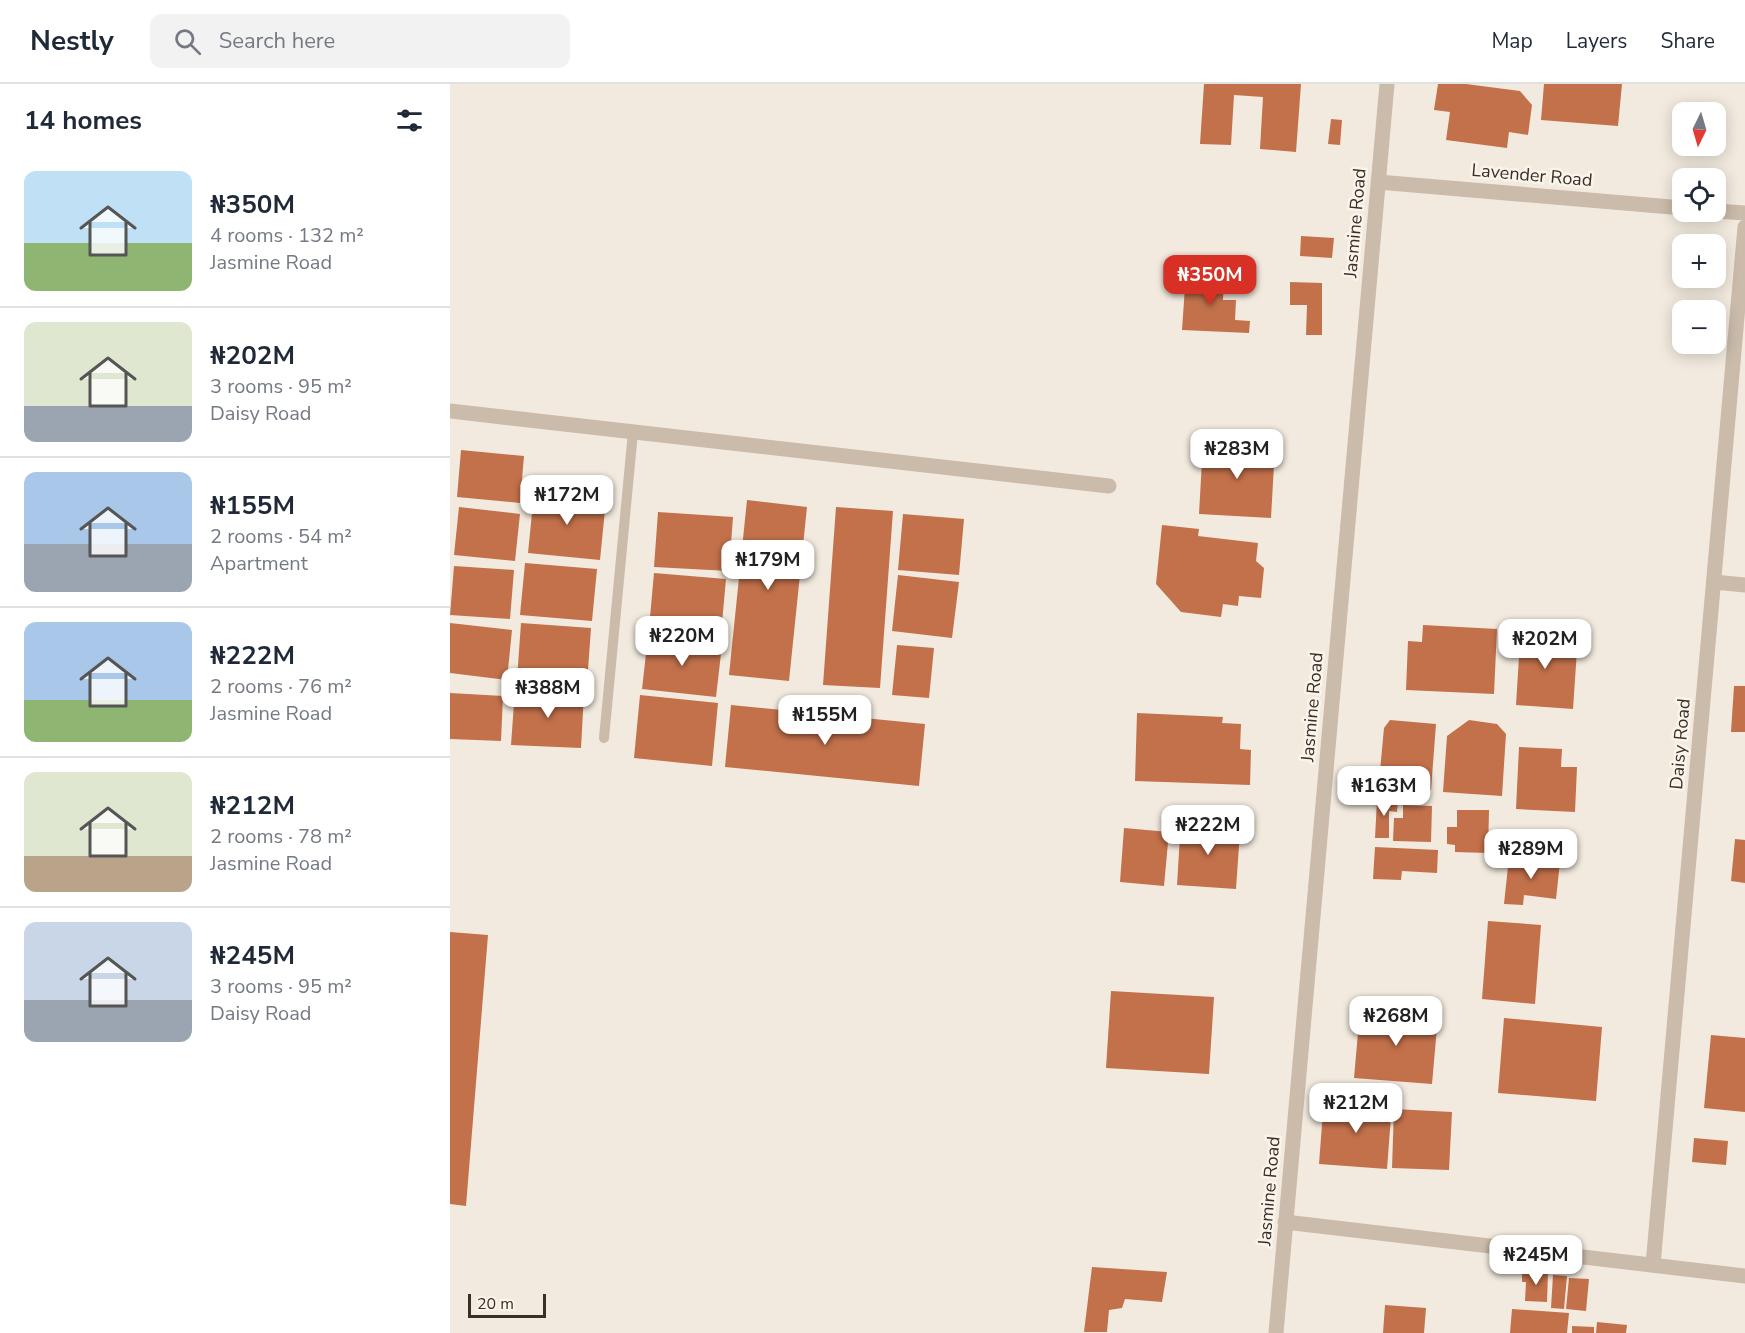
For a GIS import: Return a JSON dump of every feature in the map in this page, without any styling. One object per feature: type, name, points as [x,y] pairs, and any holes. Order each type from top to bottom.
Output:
[{"type":"street","name":"Jasmine Road","points":[[1276,1333],[1386,84]]},
{"type":"street","name":"Lavender Road","points":[[1378,182],[1672,207]]},
{"type":"street","points":[[1726,212],[1745,213]]},
{"type":"street","name":"Daisy Road","points":[[1653,1265],[1745,227]]},
{"type":"street","points":[[450,411],[1109,486]]},
{"type":"street","points":[[1714,582],[1745,585]]},
{"type":"street","points":[[1285,1222],[1745,1276]]},
{"type":"lane","points":[[604,738],[633,432]]},
{"type":"building","points":[[1204,84],[1301,84],[1296,152],[1260,149],[1263,97],[1234,95],[1231,145],[1200,144]]},
{"type":"building","points":[[1438,84],[1466,84],[1520,91],[1532,105],[1528,135],[1509,132],[1507,148],[1446,140],[1450,112],[1434,110]]},
{"type":"building","points":[[1544,84],[1622,84],[1618,126],[1541,120]]},
{"type":"building","points":[[1331,119],[1342,120],[1340,145],[1328,144]]},
{"type":"building","points":[[1301,236],[1334,238],[1332,258],[1300,256]]},
{"type":"building","points":[[1186,272],[1224,274],[1223,300],[1236,300],[1235,320],[1250,321],[1249,333],[1182,330]]},
{"type":"building","points":[[1290,282],[1322,283],[1322,335],[1306,335],[1307,305],[1290,305]]},
{"type":"building","points":[[1203,443],[1275,447],[1271,518],[1199,514]]},
{"type":"building","points":[[461,450],[524,456],[520,503],[457,497]]},
{"type":"building","points":[[534,493],[606,500],[600,560],[528,553]]},
{"type":"building","points":[[747,500],[807,507],[789,681],[729,675]]},
{"type":"building","points":[[459,507],[520,514],[515,561],[454,555]]},
{"type":"building","points":[[836,507],[893,511],[880,688],[823,685]]},
{"type":"building","points":[[658,512],[733,517],[729,571],[654,567]]},
{"type":"building","points":[[903,514],[964,519],[959,575],[898,570]]},
{"type":"building","points":[[1162,525],[1199,529],[1198,536],[1258,543],[1256,561],[1264,568],[1261,598],[1239,596],[1238,606],[1223,604],[1221,617],[1181,612],[1156,584]]},
{"type":"building","points":[[525,563],[597,569],[592,621],[520,615]]},
{"type":"building","points":[[454,566],[514,570],[510,619],[450,615]]},
{"type":"building","points":[[654,573],[726,579],[721,634],[649,628]]},
{"type":"building","points":[[898,575],[959,582],[952,638],[892,631]]},
{"type":"building","points":[[450,623],[512,630],[507,680],[450,673]]},
{"type":"building","points":[[521,623],[591,628],[587,684],[517,679]]},
{"type":"building","points":[[1423,625],[1497,629],[1494,694],[1406,690],[1408,641],[1422,642]]},
{"type":"building","points":[[1521,625],[1548,626],[1547,638],[1564,639],[1577,650],[1573,709],[1516,705]]},
{"type":"building","points":[[648,636],[722,645],[716,697],[642,689]]},
{"type":"building","points":[[897,645],[934,648],[929,698],[892,695]]},
{"type":"building","points":[[1734,686],[1745,686],[1745,732],[1731,732]]},
{"type":"building","points":[[515,689],[584,693],[581,748],[511,745]]},
{"type":"building","points":[[450,693],[503,696],[501,741],[450,739]]},
{"type":"building","points":[[640,695],[718,703],[712,766],[634,758]]},
{"type":"building","points":[[731,705],[925,724],[919,786],[725,767]]},
{"type":"building","points":[[1137,713],[1223,717],[1222,723],[1241,724],[1240,749],[1251,750],[1250,785],[1135,781]]},
{"type":"building","points":[[1390,720],[1436,724],[1431,790],[1388,787],[1389,772],[1380,771],[1384,728]]},
{"type":"building","points":[[1469,720],[1497,724],[1506,734],[1502,796],[1443,792],[1447,736]]},
{"type":"building","points":[[1519,747],[1562,749],[1561,767],[1577,767],[1575,812],[1516,809]]},
{"type":"building","points":[[1377,800],[1398,800],[1397,812],[1389,811],[1389,838],[1375,838]]},
{"type":"building","points":[[1403,805],[1432,806],[1431,842],[1393,841],[1394,818],[1403,818]]},
{"type":"building","points":[[1457,810],[1489,810],[1488,853],[1455,852],[1455,845],[1447,844],[1447,827],[1457,827]]},
{"type":"building","points":[[1181,819],[1210,821],[1209,829],[1240,831],[1236,889],[1177,885]]},
{"type":"building","points":[[1124,828],[1169,832],[1164,886],[1120,882]]},
{"type":"building","points":[[1500,832],[1533,835],[1531,854],[1498,850]]},
{"type":"building","points":[[1735,839],[1745,840],[1745,883],[1731,881]]},
{"type":"building","points":[[1375,847],[1438,850],[1437,873],[1402,871],[1401,880],[1373,879]]},
{"type":"building","points":[[1509,857],[1560,862],[1556,899],[1524,895],[1523,905],[1504,904]]},
{"type":"building","points":[[1488,921],[1541,925],[1535,1004],[1482,999]]},
{"type":"building","points":[[450,932],[488,935],[466,1206],[450,1204]]},
{"type":"building","points":[[1111,991],[1214,997],[1209,1074],[1106,1068]]},
{"type":"building","points":[[1360,1010],[1438,1016],[1432,1084],[1354,1078]]},
{"type":"building","points":[[1504,1018],[1602,1027],[1596,1101],[1498,1093]]},
{"type":"building","points":[[1711,1035],[1745,1038],[1745,1112],[1704,1108]]},
{"type":"building","points":[[1324,1098],[1392,1103],[1387,1169],[1319,1164]]},
{"type":"building","points":[[1394,1109],[1452,1112],[1449,1170],[1392,1168]]},
{"type":"building","points":[[1694,1138],[1728,1141],[1726,1165],[1692,1162]]},
{"type":"building","points":[[1092,1267],[1167,1272],[1162,1302],[1125,1299],[1122,1308],[1109,1310],[1107,1332],[1084,1332]]},
{"type":"building","points":[[1522,1271],[1548,1273],[1547,1302],[1525,1301],[1526,1282],[1522,1282]]},
{"type":"building","points":[[1553,1275],[1567,1276],[1564,1309],[1551,1308]]},
{"type":"building","points":[[1569,1278],[1589,1279],[1586,1311],[1566,1309]]},
{"type":"building","points":[[1385,1305],[1426,1308],[1424,1333],[1383,1333]]},
{"type":"building","points":[[1512,1309],[1569,1313],[1567,1333],[1510,1333]]},
{"type":"building","points":[[1597,1322],[1627,1325],[1626,1333],[1596,1333]]},
{"type":"building","points":[[1572,1326],[1594,1327],[1594,1333],[1572,1333]]}]
